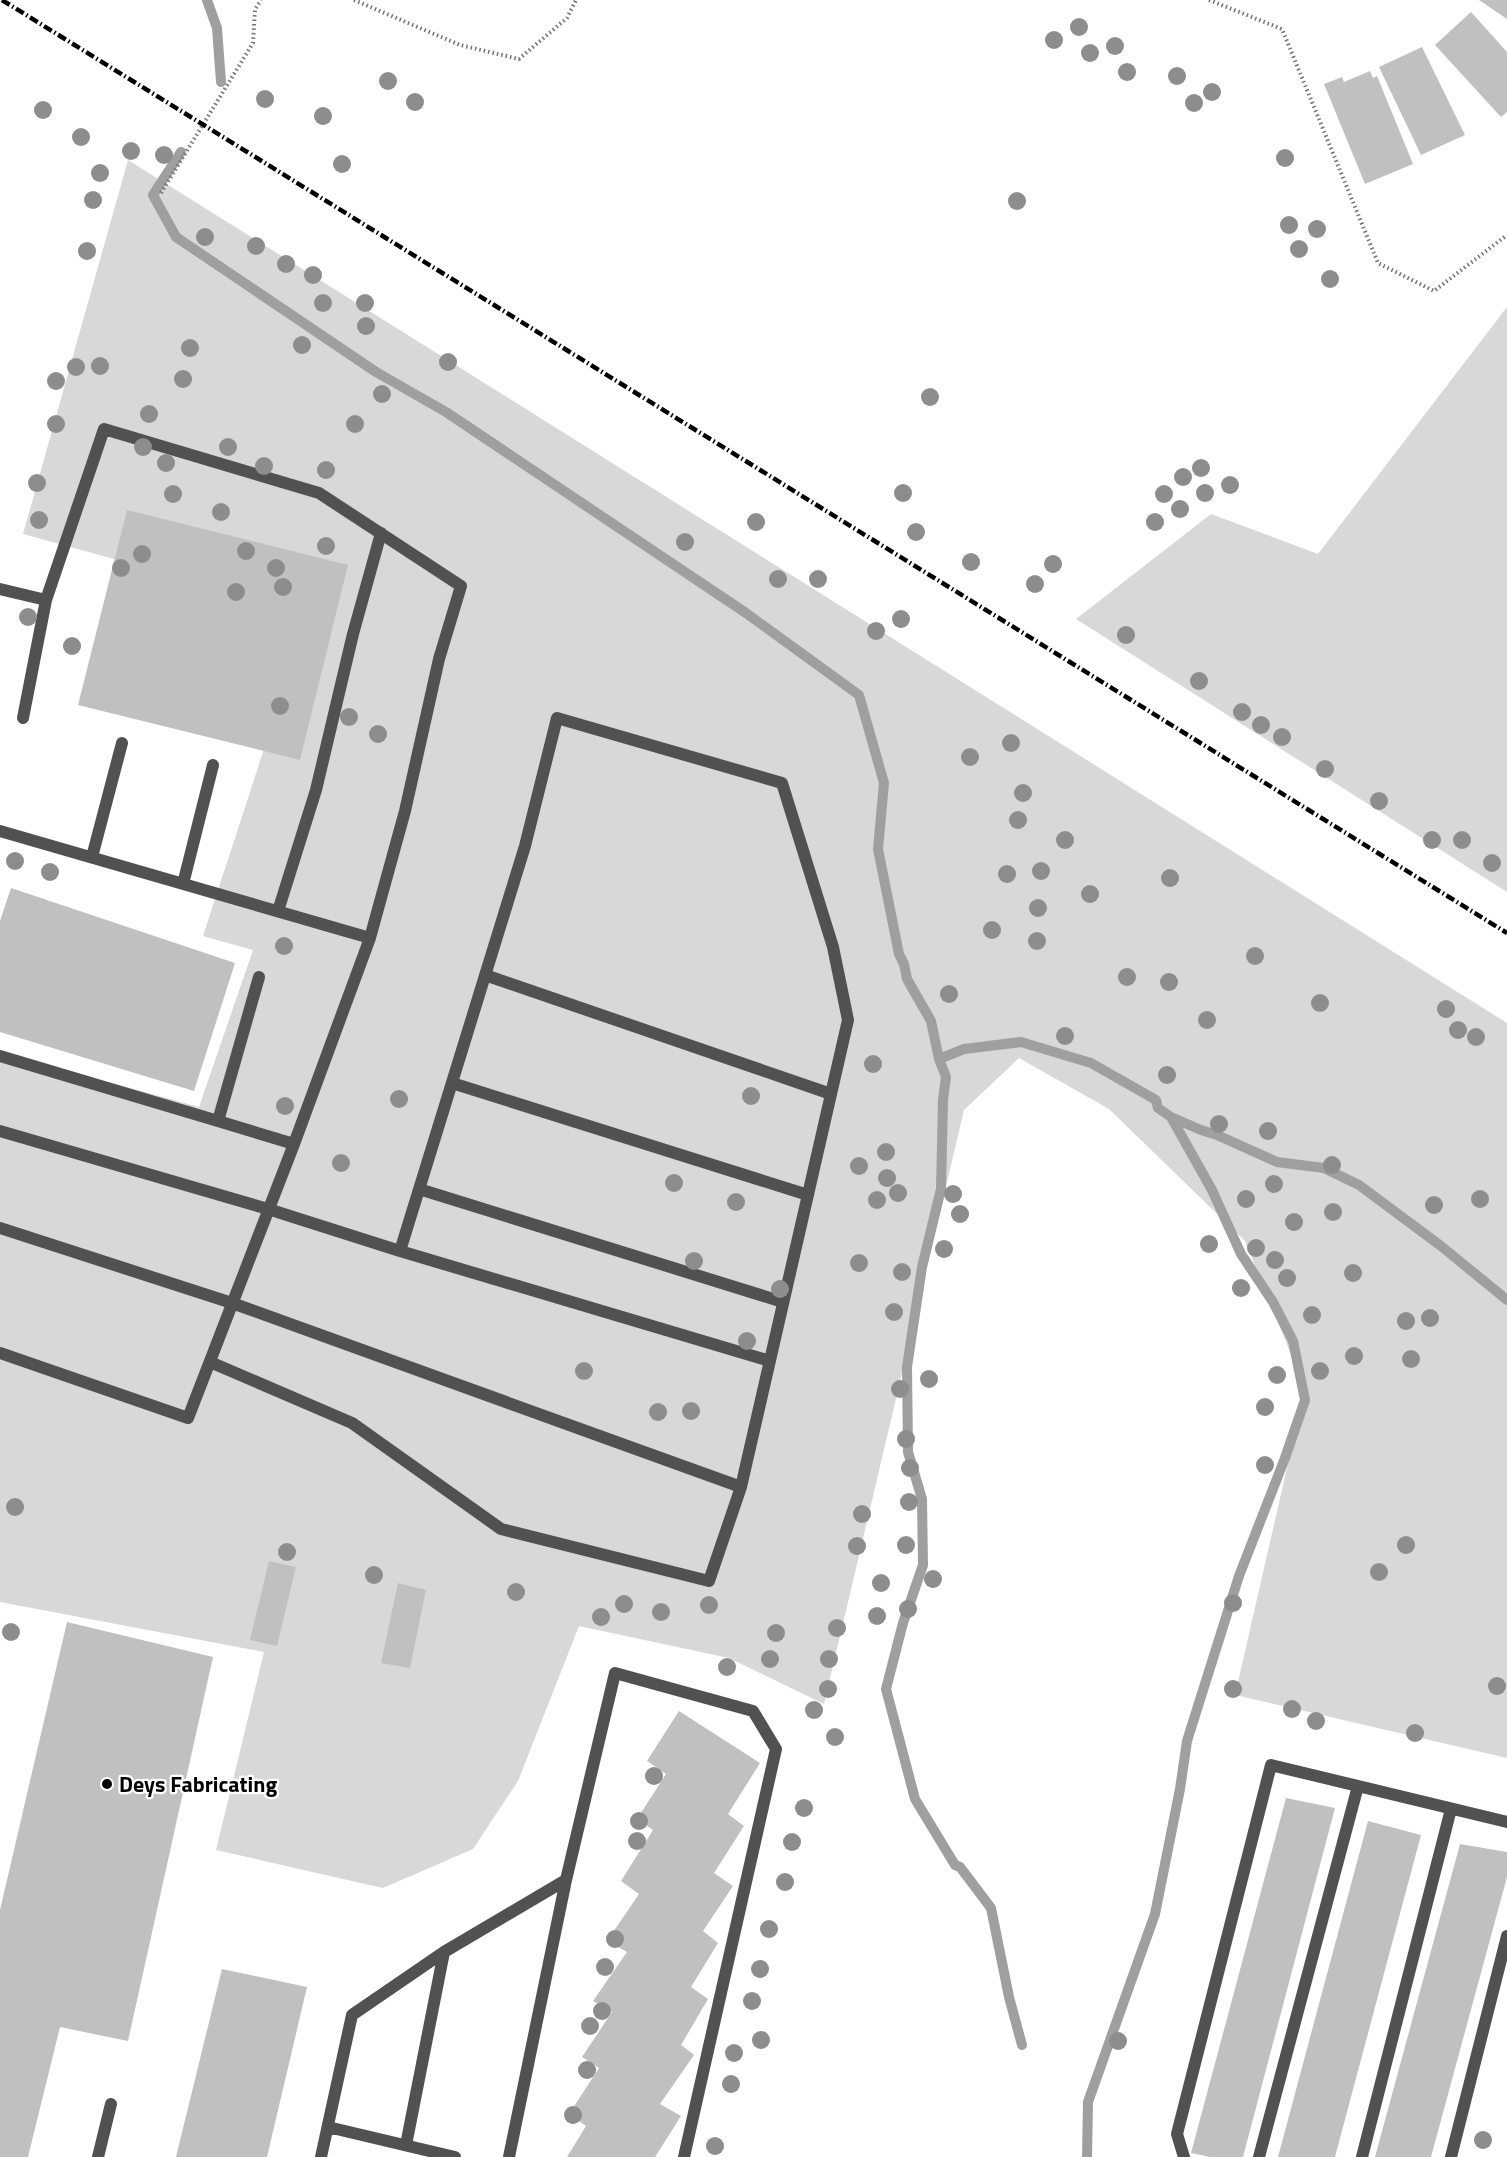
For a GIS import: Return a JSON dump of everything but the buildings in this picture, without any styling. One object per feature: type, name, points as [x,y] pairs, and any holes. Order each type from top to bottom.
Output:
[{"type":"lane","points":[[0,1353],[188,1418],[294,1144],[370,938],[405,811],[439,659],[461,586],[319,493],[104,429],[46,600],[23,718]]},
{"type":"lane","points":[[278,911],[315,790],[353,634],[381,533]]},
{"type":"lane","points":[[0,589],[46,600]]},
{"type":"lane","points":[[210,1362],[352,1423],[501,1529],[709,1581],[741,1487],[848,1020],[833,947],[782,783],[557,718],[525,846],[400,1251]]},
{"type":"lane","points":[[92,857],[122,743]]},
{"type":"lane","points":[[183,884],[213,765]]},
{"type":"lane","points":[[0,831],[370,938]]},
{"type":"lane","points":[[485,975],[831,1094]]},
{"type":"lane","points":[[218,1121],[259,977]]},
{"type":"lane","points":[[0,1056],[294,1144]]},
{"type":"lane","points":[[452,1083],[808,1195]]},
{"type":"lane","points":[[0,1131],[268,1209],[400,1251],[770,1361]]},
{"type":"lane","points":[[419,1190],[783,1302]]},
{"type":"lane","points":[[0,1228],[232,1302],[741,1487]]},
{"type":"lane","points":[[509,2157],[566,1880],[615,1672],[753,1711],[776,1749],[684,2157]]},
{"type":"lane","points":[[1184,2157],[1177,2134],[1271,1765],[1507,1822]]},
{"type":"lane","points":[[1259,2157],[1358,1786]]},
{"type":"lane","points":[[1362,2157],[1451,1809]]},
{"type":"lane","points":[[321,2157],[352,2015],[444,1952],[566,1880]]},
{"type":"lane","points":[[1451,2157],[1507,1936]]},
{"type":"lane","points":[[406,2145],[444,1952]]},
{"type":"lane","points":[[98,2157],[111,2104]]},
{"type":"lane","points":[[328,2127],[455,2157]]},
{"type":"path","points":[[161,194],[253,43],[255,9],[261,0]]},
{"type":"path","points":[[354,0],[460,45],[519,59],[567,18],[576,0]]},
{"type":"path","points":[[1209,0],[1281,29],[1378,263],[1434,291],[1507,235]]},
{"type":"shaded area","points":[[128,160],[1507,1023],[1507,1758],[1235,1695],[1305,1389],[1245,1241],[1109,1109],[1019,1058],[964,1110],[824,1704],[729,1658],[579,1626],[518,1781],[473,1849],[383,1888],[216,1850],[264,1652],[0,1602],[0,1052],[199,1107],[253,950],[203,936],[267,740],[197,614],[114,559],[23,534]]},
{"type":"shaded area","points":[[1507,307],[1507,892],[1076,619],[1211,514],[1318,554]]},
{"type":"waterway","points":[[207,0],[217,28],[221,82]]},
{"type":"waterway","points":[[181,152],[153,195],[176,237],[376,372],[446,412],[746,613],[859,695],[884,783],[878,849],[899,954],[907,979],[931,1021],[939,1059],[946,1077],[943,1100],[941,1189],[922,1267],[907,1367],[908,1452],[922,1499],[923,1565],[903,1623],[886,1689],[915,1799],[955,1865],[960,1867],[991,1908],[1009,1997],[1022,2045]]},
{"type":"waterway","points":[[939,1059],[964,1049],[1021,1042],[1091,1063],[1156,1100],[1158,1108],[1171,1117],[1277,1162],[1324,1168],[1359,1185],[1441,1246],[1507,1300]]},
{"type":"waterway","points":[[1087,2157],[1088,2102],[1155,1914],[1180,1789],[1187,1741],[1239,1576],[1305,1400],[1293,1341],[1273,1302],[1241,1254],[1212,1190],[1171,1117]]},
{"type":"railway","points":[[2,0],[1507,933]]},
{"type":"place","name":"Deys Fabricating","points":[[107,1784]]}]
